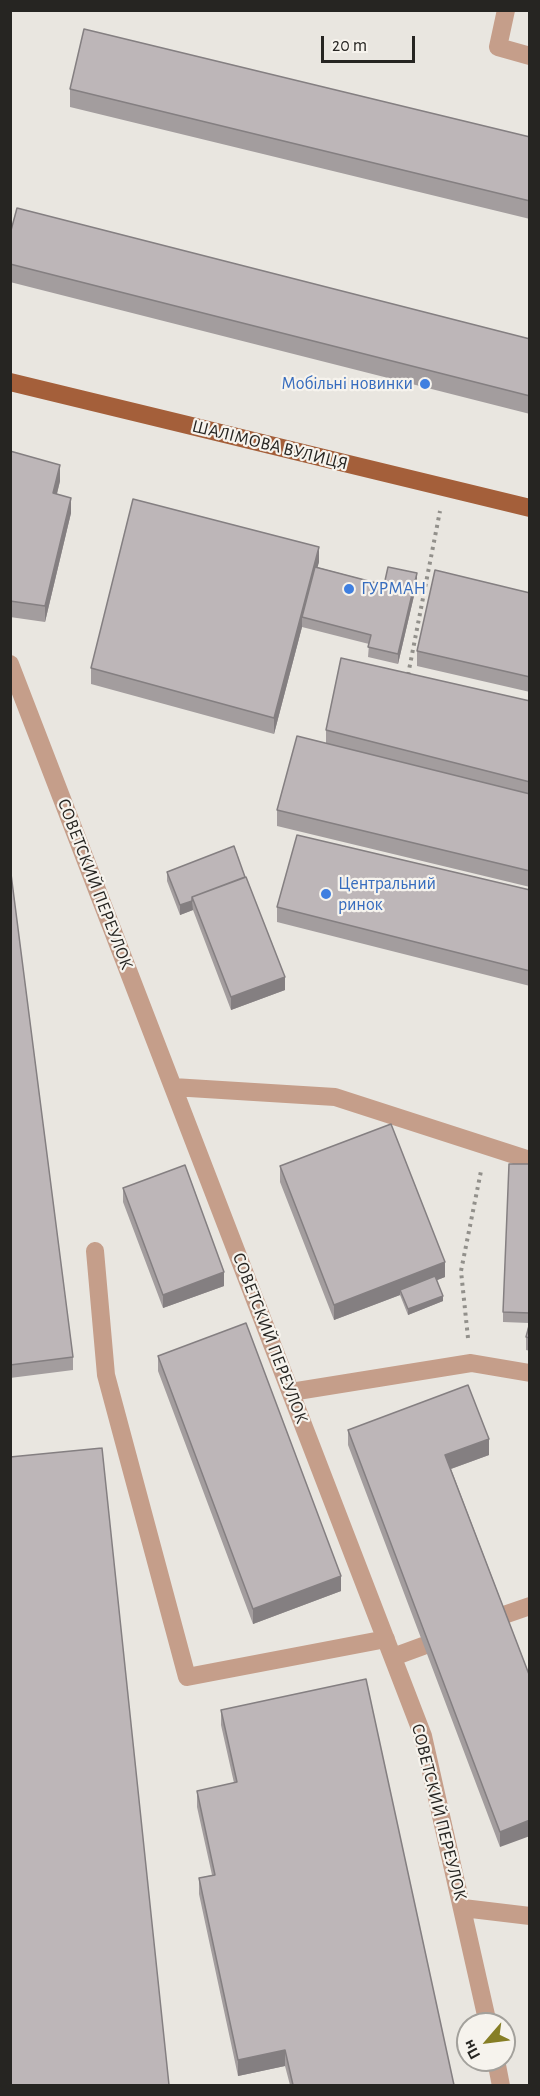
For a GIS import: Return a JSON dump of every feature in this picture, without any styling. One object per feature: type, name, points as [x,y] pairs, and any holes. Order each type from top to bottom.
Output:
[{"type":"main road","name":"ШАЛІМОВА ВУЛИЦЯ","points":[[10,382],[530,508]]},
{"type":"street","points":[[506,10],[498,47],[530,56]]},
{"type":"street","name":"СОВЕТСКИЙ ПЕРЕУЛОК","points":[[10,664],[423,1736],[485,2012]]},
{"type":"street","points":[[173,1087],[335,1097],[530,1160]]},
{"type":"street","points":[[95,1251],[106,1375],[187,1677],[386,1639]]},
{"type":"street","points":[[291,1392],[471,1363],[530,1373]]},
{"type":"street","points":[[501,1616],[530,1606]]},
{"type":"street","points":[[393,1657],[423,1646]]},
{"type":"street","points":[[463,1908],[530,1916]]},
{"type":"path","points":[[408,675],[445,487]]},
{"type":"path","points":[[471,1363],[461,1271],[485,1146]]},
{"type":"building","points":[[84,29],[530,137],[530,201],[70,89]]},
{"type":"building","points":[[17,208],[530,339],[530,396],[10,264],[10,234]]},
{"type":"building","points":[[10,451],[60,465],[53,493],[71,498],[45,606],[10,601]]},
{"type":"building","points":[[133,499],[319,547],[274,718],[91,668]]},
{"type":"building","points":[[315,567],[384,585],[388,567],[417,573],[398,654],[368,647],[371,635],[302,617]]},
{"type":"building","points":[[435,570],[530,593],[530,677],[417,651]]},
{"type":"building","points":[[341,658],[530,701],[530,782],[326,730]]},
{"type":"building","points":[[297,736],[530,794],[530,871],[277,810]]},
{"type":"building","points":[[297,835],[530,890],[530,971],[277,907]]},
{"type":"building","points":[[234,846],[245,877],[192,897],[192,901],[180,905],[167,872]]},
{"type":"building","points":[[10,866],[73,1357],[10,1365]]},
{"type":"building","points":[[246,877],[285,977],[231,997],[192,897]]},
{"type":"building","points":[[391,1124],[445,1262],[334,1305],[280,1166]]},
{"type":"building","points":[[509,1164],[530,1164],[530,1313],[503,1312]]},
{"type":"building","points":[[185,1165],[224,1272],[163,1295],[123,1188]]},
{"type":"building","points":[[435,1276],[443,1296],[408,1309],[400,1290]]},
{"type":"building","points":[[530,1322],[530,1338],[526,1337]]},
{"type":"building","points":[[246,1323],[341,1576],[253,1609],[158,1356]]},
{"type":"building","points":[[468,1385],[489,1439],[445,1455],[530,1677],[530,1820],[500,1832],[348,1430]]},
{"type":"building","points":[[102,1448],[169,2085],[10,2085],[10,1457]]},
{"type":"building","points":[[366,1679],[454,2085],[293,2085],[285,2050],[238,2060],[199,1878],[215,1875],[197,1791],[237,1782],[221,1710]]},
{"type":"place","name":"Мобільні новинки","points":[[425,384]]},
{"type":"place","name":"ГУРМАН","points":[[349,589]]},
{"type":"place","name":"Центральний ринок","points":[[326,894]]}]
